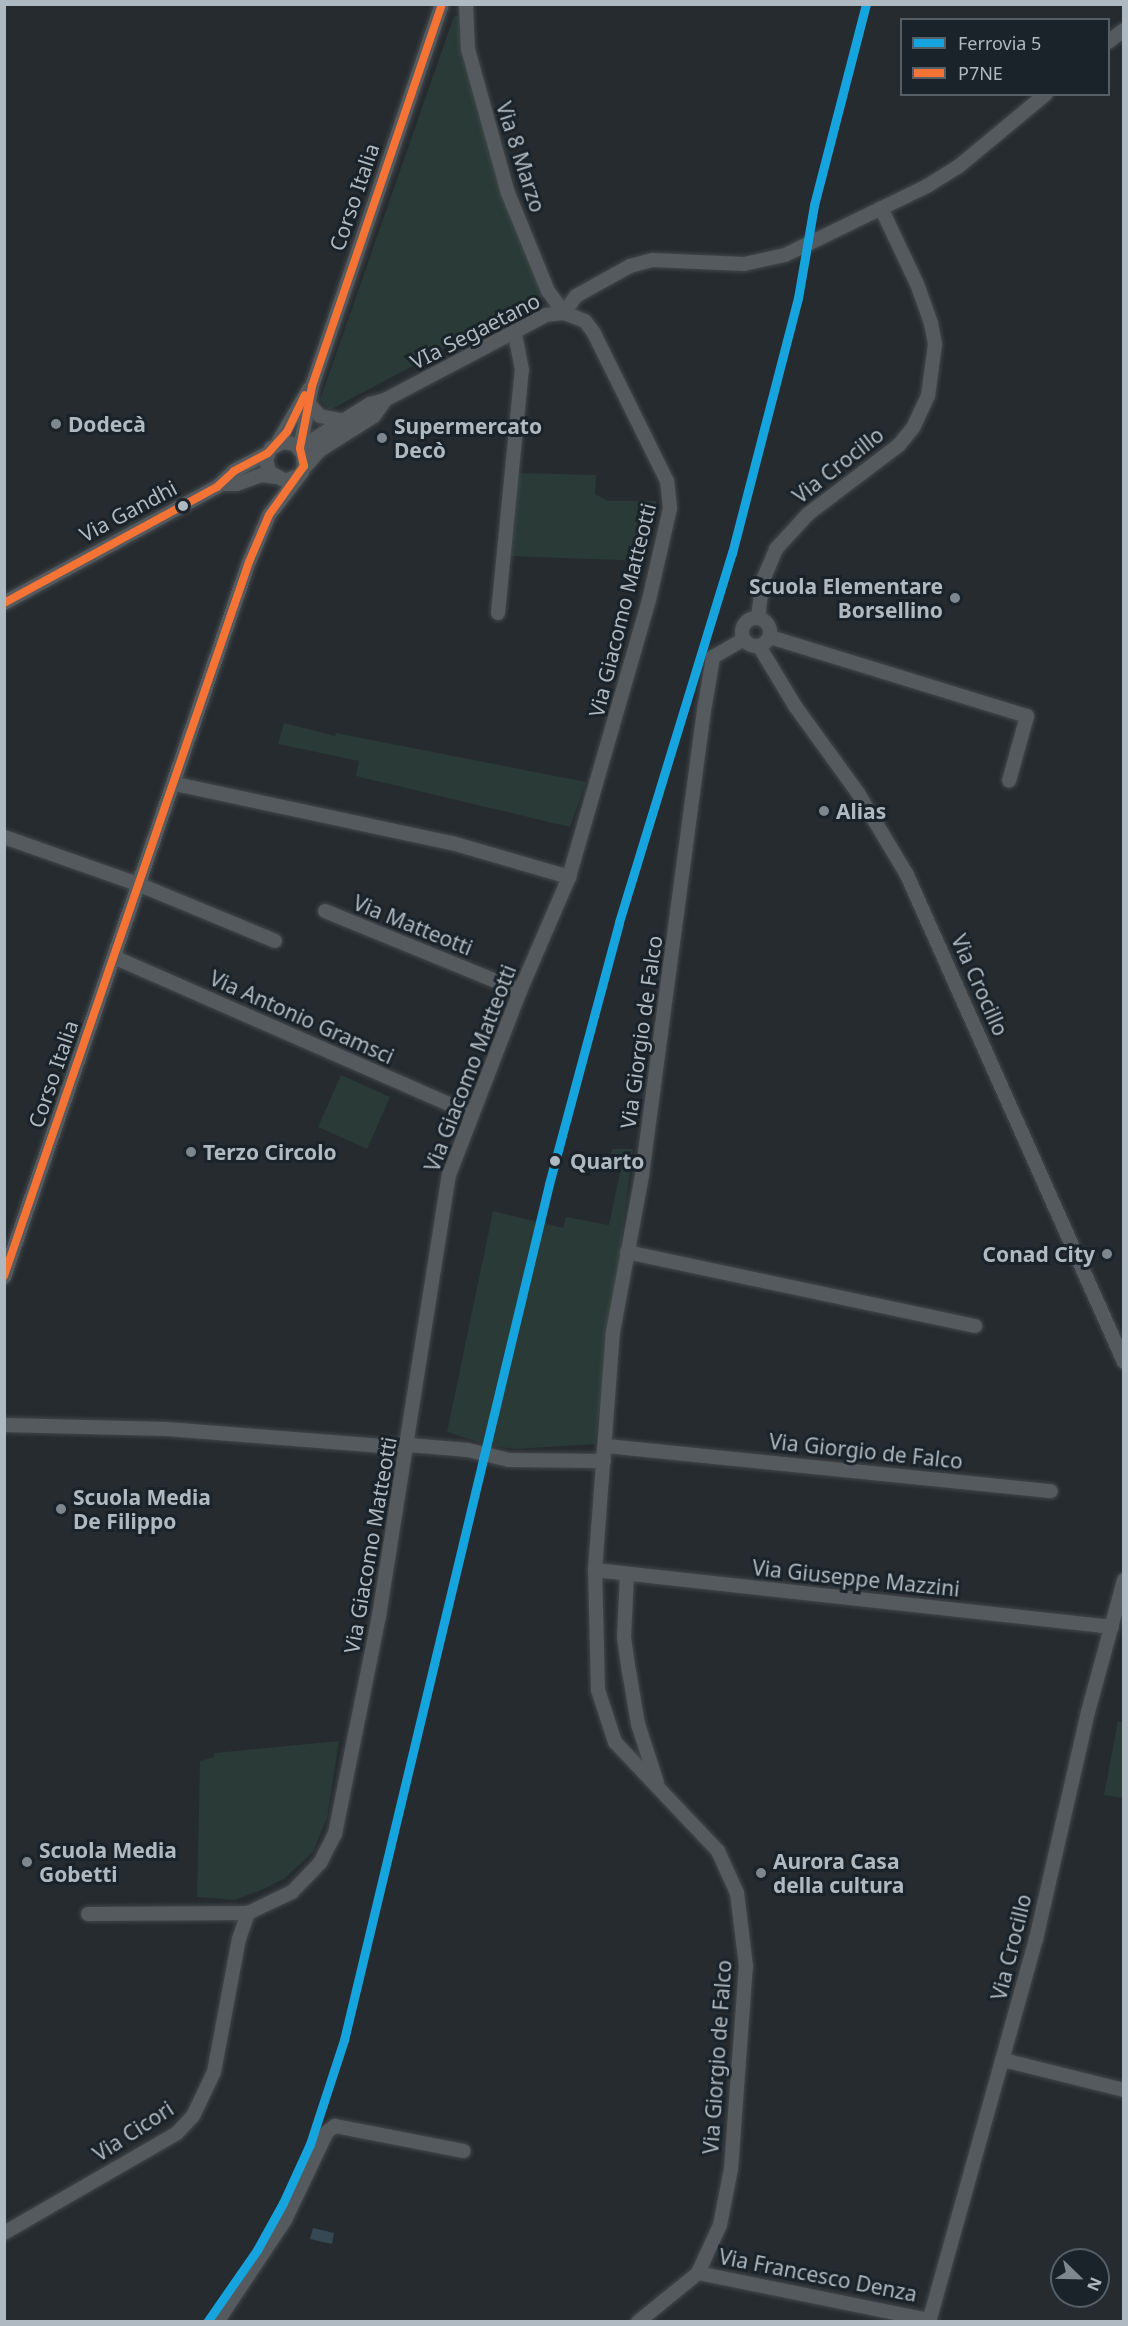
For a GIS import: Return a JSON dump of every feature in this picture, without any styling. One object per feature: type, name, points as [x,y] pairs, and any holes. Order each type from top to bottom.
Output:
[{"type":"street","name":"Corso Italia","points":[[300,448],[312,386],[442,4]]},
{"type":"street","name":"Via 8 Marzo","points":[[466,4],[468,49],[508,193],[548,291],[564,313]]},
{"type":"street","points":[[1110,40],[1122,31]]},
{"type":"street","name":"VIa Segaetano","points":[[300,448],[370,404],[385,400],[546,315],[564,313],[576,296],[630,266],[652,260],[744,264],[784,255],[881,208],[958,167],[1044,96]]},
{"type":"street","name":"Via Crocillo","points":[[758,618],[763,580],[776,549],[808,514],[899,446],[917,421],[934,366],[931,323],[881,208]]},
{"type":"street","name":"Via Giacomo Matteotti","points":[[248,1913],[298,1886],[320,1863],[335,1834],[350,1775],[409,1445],[449,1175],[520,991],[569,877],[649,600],[672,496],[594,333],[585,321],[564,313]]},
{"type":"street","points":[[498,613],[522,370],[515,333]]},
{"type":"street","points":[[274,477],[267,466],[272,449],[312,386]]},
{"type":"street","name":"Corso Italia","points":[[4,1278],[176,784],[249,562],[268,514],[320,450],[374,416],[385,400]]},
{"type":"street","points":[[310,405],[320,416],[345,421]]},
{"type":"street","points":[[223,484],[237,484],[262,475],[286,481],[300,474],[305,460],[300,448],[289,442],[272,449]]},
{"type":"street","name":"Via Gandhi","points":[[4,603],[223,484],[234,471],[272,449]]},
{"type":"street","points":[[758,618],[766,622],[770,637],[759,646],[743,640],[745,622],[758,618]]},
{"type":"street","points":[[770,637],[1027,716],[1009,780]]},
{"type":"street","name":"Via Giorgio de Falco","points":[[638,2322],[698,2272],[720,2225],[731,2169],[746,1966],[742,1916],[718,1851],[615,1742],[598,1690],[595,1570],[613,1332],[642,1175],[713,657],[743,640]]},
{"type":"street","name":"Via Crocillo","points":[[759,646],[795,706],[858,793],[907,875],[1124,1362]]},
{"type":"street","points":[[176,784],[429,837],[569,877]]},
{"type":"street","points":[[4,837],[140,885],[275,941]]},
{"type":"street","name":"Via Matteotti","points":[[325,911],[520,991]]},
{"type":"street","name":"Via Antonio Gramsci","points":[[116,958],[471,1114]]},
{"type":"street","points":[[627,1252],[975,1326]]},
{"type":"street","points":[[4,1425],[167,1429],[385,1446],[409,1445],[468,1450],[509,1460],[605,1453]]},
{"type":"street","name":"Via Giorgio de Falco","points":[[605,1453],[1051,1491]]},
{"type":"street","name":"Via Giuseppe Mazzini","points":[[595,1570],[1112,1627]]},
{"type":"street","name":"Via Giorgio de Falco","points":[[627,1574],[624,1637],[643,1743],[659,1788]]},
{"type":"street","name":"Via Crocillo","points":[[930,2320],[1003,2060],[1124,1580]]},
{"type":"street","points":[[624,1754],[635,1752],[643,1743]]},
{"type":"street","points":[[88,1914],[248,1913]]},
{"type":"street","name":"Via Cicori","points":[[4,2233],[177,2133],[193,2116],[214,2072],[239,1940],[248,1913]]},
{"type":"street","points":[[1003,2060],[1124,2090]]},
{"type":"street","points":[[217,2322],[285,2220],[327,2132],[335,2126],[464,2151]]},
{"type":"street","name":"Via Francesco Denza","points":[[698,2272],[930,2320]]},
{"type":"shaded area","points":[[454,16],[461,16],[544,296],[330,410],[320,400]]},
{"type":"shaded area","points":[[519,473],[596,475],[595,494],[608,501],[656,501],[646,561],[509,556]]},
{"type":"shaded area","points":[[284,723],[335,736],[336,733],[586,782],[570,827],[356,776],[359,761],[278,744]]},
{"type":"shaded area","points":[[341,1075],[390,1097],[367,1149],[318,1127]]},
{"type":"shaded area","points":[[612,1149],[633,1149],[595,1444],[516,1449],[491,1446],[447,1432],[493,1211],[563,1228],[566,1217],[609,1225],[621,1168],[609,1164]]},
{"type":"shaded area","points":[[1118,1721],[1123,1722],[1123,1798],[1104,1795]]},
{"type":"shaded area","points":[[339,1741],[327,1818],[313,1852],[285,1878],[266,1888],[235,1900],[197,1897],[200,1761],[214,1757],[215,1753]]},
{"type":"water","points":[[313,2228],[334,2233],[332,2244],[310,2239]]},
{"type":"rail line","name":"5","points":[[207,2322],[257,2250],[283,2203],[310,2144],[344,2040],[549,1184],[619,922],[732,553],[798,298],[814,205],[866,4]]},
{"type":"transit line","name":"P7NE","points":[[4,1276],[249,562],[269,515],[304,466],[300,448],[312,386],[442,4]]},
{"type":"transit line","name":"P7NE","points":[[4,603],[217,487],[234,471],[268,453],[287,432],[305,395]]},
{"type":"place","name":"Dodecà","points":[[56,424]]},
{"type":"place","name":"Supermercato Decò","points":[[382,438]]},
{"type":"place","name":"Scuola Elementare Borsellino","points":[[955,598]]},
{"type":"place","name":"Alias","points":[[824,811]]},
{"type":"place","name":"Terzo Circolo","points":[[191,1152]]},
{"type":"place","name":"Quarto","points":[[555,1161]]},
{"type":"place","name":"Conad City","points":[[1107,1254]]},
{"type":"place","name":"Scuola Media De Filippo","points":[[61,1509]]},
{"type":"place","name":"Scuola Media Gobetti","points":[[27,1862]]},
{"type":"place","name":"Aurora Casa della cultura","points":[[761,1873]]}]
